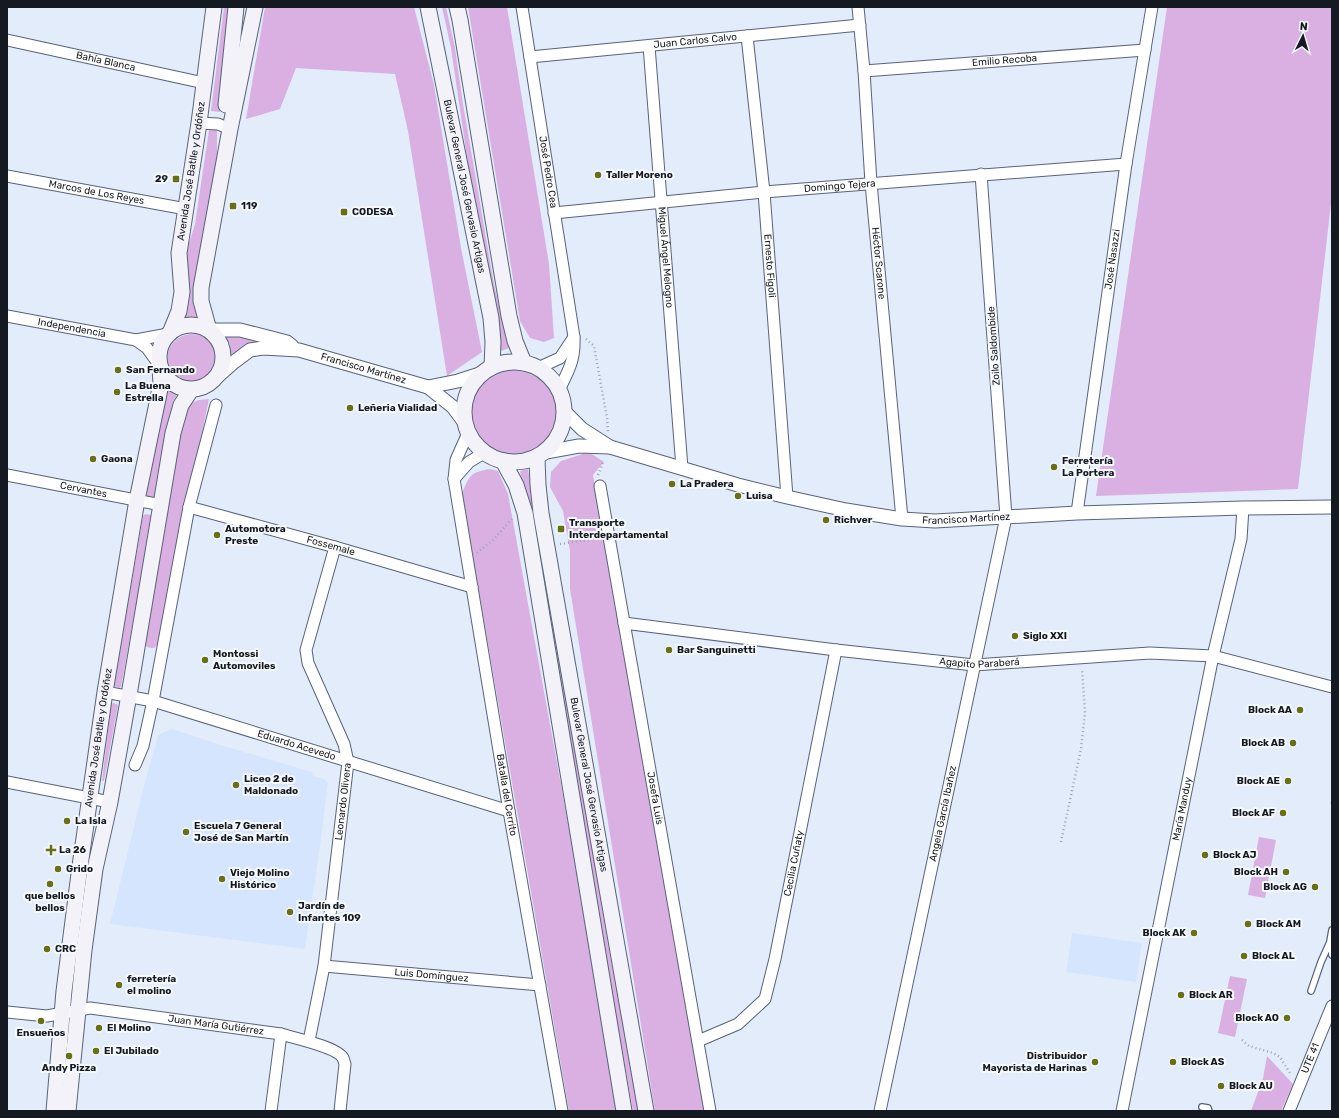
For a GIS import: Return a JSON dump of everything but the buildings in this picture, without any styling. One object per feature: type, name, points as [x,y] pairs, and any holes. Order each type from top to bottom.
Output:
[{"type":"main road","name":"Avenida José Batlle y Ordóñez","points":[[169,333],[179,311],[182,292],[178,253],[186,209],[214,7]]},
{"type":"main road","points":[[230,129],[226,108],[236,7]]},
{"type":"main road","points":[[209,330],[201,301],[201,288],[230,129],[255,7]]},
{"type":"main road","name":"Bulevar General José Gervasio Artigas","points":[[428,7],[491,318],[493,342],[487,370]]},
{"type":"main road","points":[[457,7],[509,316],[515,341],[524,363]]},
{"type":"main road","points":[[189,325],[202,327],[209,330],[217,337],[222,346],[224,357],[222,367],[217,377],[210,384],[191,390],[172,384],[165,377],[160,367],[158,357],[163,341],[169,333],[189,325]]},
{"type":"main road","points":[[502,363],[524,363],[538,368],[550,377],[559,390],[564,401],[564,424],[554,444],[541,455],[520,462],[503,462],[484,453],[475,444],[466,428],[464,412],[465,401],[469,390],[475,381],[487,370],[502,363]]},
{"type":"main road","name":"Avenida José Batlle y Ordóñez","points":[[54,1111],[61,1013],[105,692],[136,500],[161,384],[160,367]]},
{"type":"main road","name":"Avenida José Batlle y Ordóñez","points":[[68,1111],[77,1010],[95,869],[110,802],[176,417],[181,405],[191,390]]},
{"type":"main road","name":"Bulevar General José Gervasio Artigas","points":[[541,455],[538,485],[547,546],[646,1111]]},
{"type":"main road","name":"Bulevar General José Gervasio Artigas","points":[[503,462],[516,485],[523,506],[624,1111]]},
{"type":"street","name":"José Pedro Cea","points":[[522,7],[574,332],[575,352],[571,365],[559,390]]},
{"type":"street","name":"Héctor Scarone","points":[[858,7],[864,71],[871,183],[902,519]]},
{"type":"street","name":"José Nasazzi","points":[[1077,513],[1126,164],[1152,7]]},
{"type":"street","name":"Juan Carlos Calvo","points":[[530,57],[860,25]]},
{"type":"street","name":"Ernesto Figoli","points":[[747,36],[764,192],[787,497]]},
{"type":"street","name":"Bahía Blanca","points":[[7,40],[204,83]]},
{"type":"street","name":"Miguel Ángel Melogno","points":[[649,46],[682,468]]},
{"type":"street","name":"Emilio Recoba","points":[[864,71],[1145,50]]},
{"type":"street","points":[[198,124],[218,124],[230,129]]},
{"type":"street","name":"Domingo Tejera","points":[[554,213],[764,192],[981,174],[1126,164]]},
{"type":"street","name":"Zoilo Saldombide","points":[[981,174],[1006,517]]},
{"type":"street","name":"Marcos de Los Reyes","points":[[7,176],[186,209]]},
{"type":"street","name":"Independencia","points":[[7,316],[136,340],[169,333]]},
{"type":"street","name":"Francisco Martínez","points":[[209,330],[244,331],[287,342],[299,350]]},
{"type":"street","points":[[538,368],[560,358],[574,332]]},
{"type":"street","points":[[136,340],[147,348],[160,367]]},
{"type":"street","name":"Francisco Martínez","points":[[217,377],[250,350],[263,348],[299,350],[428,386],[453,407],[466,428]]},
{"type":"street","name":"Francisco Martínez","points":[[428,386],[458,381],[487,370]]},
{"type":"street","points":[[135,765],[143,746],[153,701],[189,507],[216,405]]},
{"type":"street","name":"Francisco Martínez","points":[[565,412],[582,429],[610,447]]},
{"type":"street","name":"Batalla del Cerrito","points":[[466,428],[456,460],[454,479],[509,811],[562,1111]]},
{"type":"street","name":"Francisco Martínez","points":[[541,455],[579,446],[610,447],[738,485],[846,510],[902,519],[935,521],[1077,513],[1332,507]]},
{"type":"street","points":[[454,479],[469,462],[484,453]]},
{"type":"street","name":"Cervantes","points":[[7,475],[161,506]]},
{"type":"street","name":"Josefa Luis","points":[[600,486],[710,1111]]},
{"type":"street","name":"Fossemale","points":[[189,507],[335,547],[472,587]]},
{"type":"street","name":"María Manduy","points":[[1122,1111],[1214,656],[1241,540],[1242,508]]},
{"type":"street","name":"Angela García Ibañez","points":[[880,1111],[1006,517]]},
{"type":"street","name":"Leonardo Olivera","points":[[309,1041],[324,966],[348,762],[344,744],[308,663],[306,650],[335,547]]},
{"type":"street","name":"Agapito Paraberá","points":[[624,623],[836,650],[974,665],[1150,653],[1214,656],[1332,687]]},
{"type":"street","name":"Cecilia Cuñaty","points":[[698,1041],[738,1024],[765,999],[776,951],[836,650]]},
{"type":"street","name":"Eduardo Acevedo","points":[[105,692],[129,695],[153,701],[509,811]]},
{"type":"street","points":[[7,782],[110,802]]},
{"type":"street","name":"Luis Domínguez","points":[[324,966],[540,985]]},
{"type":"street","name":"UTE 41","points":[[1289,1111],[1332,1006]]},
{"type":"street","name":"Juan María Gutiérrez","points":[[7,1012],[47,1016],[90,1008],[281,1034],[309,1041],[335,1052],[343,1058],[345,1064],[340,1111]]},
{"type":"street","points":[[271,1111],[281,1034]]},
{"type":"lane","points":[[1311,991],[1330,942],[1332,930]]},
{"type":"lane","points":[[1330,942],[1332,955]]},
{"type":"lane","points":[[1202,1107],[1208,1108],[1209,1111]]},
{"type":"path","points":[[574,332],[594,346],[607,418],[610,447],[598,474],[600,486]]},
{"type":"path","points":[[467,560],[494,539],[523,506]]},
{"type":"path","points":[[547,546],[609,536]]},
{"type":"path","points":[[1061,842],[1081,749],[1085,713],[1081,658]]},
{"type":"path","points":[[1242,1040],[1249,1046],[1273,1053],[1280,1057],[1298,1088]]},
{"type":"shaded area","points":[[224,7],[231,7],[220,112],[211,111]]},
{"type":"shaded area","points":[[265,7],[414,7],[434,85],[461,248],[482,352],[447,376],[408,131],[395,74],[296,68],[280,109],[246,119]]},
{"type":"shaded area","points":[[442,7],[446,7],[455,48],[463,104],[494,284],[509,348],[501,351],[490,285],[475,212],[451,48]]},
{"type":"shaded area","points":[[468,7],[507,7],[549,264],[554,338],[544,342],[530,338],[520,321]]},
{"type":"shaded area","points":[[1167,7],[1332,7],[1332,195],[1298,489],[1096,496]]},
{"type":"shaded area","points":[[212,128],[217,129],[217,167],[199,256],[193,304],[200,320],[191,319],[183,321],[189,293],[185,256],[195,224],[209,130]]},
{"type":"shaded area","points":[[225,333],[245,337],[259,343],[246,346],[231,355],[230,347],[224,335]]},
{"type":"shaded area","points":[[192,334],[206,338],[213,345],[217,359],[213,373],[206,380],[192,384],[178,380],[171,373],[167,359],[171,345],[178,338]]},
{"type":"shaded area","points":[[507,369],[523,369],[532,372],[546,381],[555,395],[558,404],[558,420],[555,429],[546,443],[532,452],[523,455],[507,455],[491,448],[484,443],[479,436],[472,420],[472,404],[479,388],[484,381],[491,376]]},
{"type":"shaded area","points":[[166,388],[177,395],[173,401],[156,497],[154,499],[148,498],[146,495]]},
{"type":"shaded area","points":[[209,399],[158,644],[154,648],[149,647],[146,646],[144,642],[184,415],[191,403]]},
{"type":"shaded area","points":[[589,452],[604,462],[593,475],[704,1111],[655,1111],[570,589],[570,551],[563,511],[550,487],[551,472],[561,461]]},
{"type":"shaded area","points":[[490,469],[498,471],[508,494],[574,856],[618,1111],[569,1111],[462,494],[469,479],[474,473]]},
{"type":"shaded area","points":[[528,469],[610,955],[639,1111],[633,1111],[520,471]]},
{"type":"shaded area","points":[[145,514],[151,515],[152,518],[121,687],[119,688],[114,686],[143,516]]},
{"type":"shaded area","points":[[114,703],[118,705],[104,781],[102,781],[111,704]]},
{"type":"shaded area","points":[[172,729],[312,772],[313,776],[324,779],[328,783],[305,949],[110,924],[158,735]]},
{"type":"shaded area","points":[[1259,837],[1276,840],[1265,898],[1248,895]]},
{"type":"shaded area","points":[[1072,933],[1142,943],[1136,982],[1066,972]]},
{"type":"shaded area","points":[[1230,976],[1247,979],[1235,1037],[1218,1033]]},
{"type":"shaded area","points":[[1267,1056],[1293,1084],[1281,1111],[1251,1111],[1263,1078]]},
{"type":"place","name":"Taller Moreno","points":[[598,175]]},
{"type":"place","name":"29","points":[[176,179]]},
{"type":"place","name":"119","points":[[233,206]]},
{"type":"place","name":"CODESA","points":[[344,212]]},
{"type":"place","name":"San Fernando","points":[[118,370]]},
{"type":"place","name":"La Buena Estrella","points":[[117,392]]},
{"type":"place","name":"Leñeria Vialidad","points":[[350,408]]},
{"type":"place","name":"Gaona","points":[[93,459]]},
{"type":"place","name":"Ferretería La Portera","points":[[1054,467]]},
{"type":"place","name":"La Pradera","points":[[672,484]]},
{"type":"place","name":"Luisa","points":[[738,496]]},
{"type":"place","name":"Richver","points":[[826,520]]},
{"type":"place","name":"Transporte Interdepartamental","points":[[561,529]]},
{"type":"place","name":"Automotora Preste","points":[[217,535]]},
{"type":"place","name":"Siglo XXI","points":[[1015,636]]},
{"type":"place","name":"Bar Sanguinetti","points":[[669,650]]},
{"type":"place","name":"Montossi Automoviles","points":[[205,660]]},
{"type":"place","name":"Block AA","points":[[1300,710]]},
{"type":"place","name":"Block AB","points":[[1293,743]]},
{"type":"place","name":"Block AE","points":[[1288,781]]},
{"type":"place","name":"Liceo 2 de Maldonado","points":[[236,785]]},
{"type":"place","name":"Block AF","points":[[1283,813]]},
{"type":"place","name":"La Isla","points":[[67,821]]},
{"type":"place","name":"Escuela 7 General José de San Martín","points":[[186,832]]},
{"type":"place","name":"La 26","points":[[51,850]]},
{"type":"place","name":"Block AJ","points":[[1205,855]]},
{"type":"place","name":"Grido","points":[[58,869]]},
{"type":"place","name":"Block AH","points":[[1286,872]]},
{"type":"place","name":"Viejo Molino Histórico","points":[[222,879]]},
{"type":"place","name":"que bellos bellos","points":[[50,884]]},
{"type":"place","name":"Block AG","points":[[1315,887]]},
{"type":"place","name":"Jardín de Infantes 109","points":[[290,912]]},
{"type":"place","name":"Block AM","points":[[1248,924]]},
{"type":"place","name":"Block AK","points":[[1194,933]]},
{"type":"place","name":"CRC","points":[[47,949]]},
{"type":"place","name":"Block AL","points":[[1244,956]]},
{"type":"place","name":"ferretería el molino","points":[[119,985]]},
{"type":"place","name":"Block AR","points":[[1181,995]]},
{"type":"place","name":"Block AO","points":[[1287,1018]]},
{"type":"place","name":"Ensueños","points":[[41,1021]]},
{"type":"place","name":"El Molino","points":[[99,1028]]},
{"type":"place","name":"El Jubilado","points":[[96,1051]]},
{"type":"place","name":"Andy Pizza","points":[[69,1056]]},
{"type":"place","name":"Distribuidor Mayorista de Harinas","points":[[1095,1062]]},
{"type":"place","name":"Block AS","points":[[1173,1062]]},
{"type":"place","name":"Block AU","points":[[1221,1086]]}]
